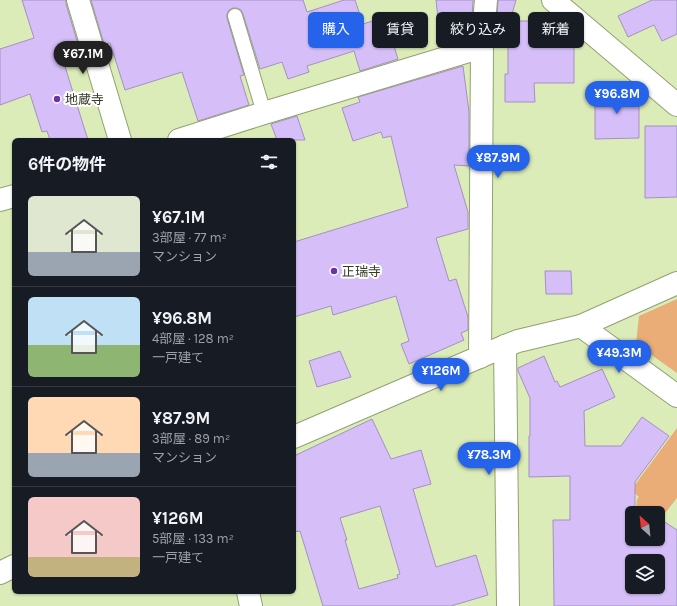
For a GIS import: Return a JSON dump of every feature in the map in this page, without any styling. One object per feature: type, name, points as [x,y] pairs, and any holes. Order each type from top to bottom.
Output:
[{"type":"street","points":[[78,0],[119,138]]},
{"type":"street","points":[[485,12],[486,0]]},
{"type":"street","points":[[553,0],[677,105]]},
{"type":"street","points":[[185,138],[479,48]]},
{"type":"street","points":[[480,356],[482,48]]},
{"type":"street","points":[[0,200],[12,197]]},
{"type":"street","points":[[296,436],[480,356],[518,341],[581,326],[677,283]]},
{"type":"street","points":[[581,326],[677,396]]},
{"type":"street","points":[[505,346],[508,606]]},
{"type":"street","points":[[0,573],[12,567]]},
{"type":"street","points":[[248,594],[251,606]]},
{"type":"lane","points":[[235,16],[264,113]]},
{"type":"shaded area","points":[[677,299],[677,373],[636,344],[639,316]]},
{"type":"shaded area","points":[[677,428],[677,498],[665,513],[665,506],[636,506],[637,499],[639,497],[631,490]]},
{"type":"building","points":[[22,0],[66,0],[80,51],[62,57],[87,138],[49,138],[47,131],[42,132],[30,94],[0,105],[0,49],[34,38]]},
{"type":"building","points":[[91,0],[303,0],[307,12],[344,0],[355,0],[359,12],[308,12],[308,48],[364,48],[364,24],[372,21],[372,48],[395,48],[398,59],[360,71],[354,51],[307,66],[309,72],[288,79],[282,62],[260,69],[243,14],[241,10],[233,8],[229,10],[227,18],[244,75],[240,76],[249,105],[198,121],[182,72],[125,90],[110,43],[104,44]]},
{"type":"building","points":[[436,0],[473,0],[472,12],[437,12]]},
{"type":"building","points":[[498,0],[516,0],[513,12],[497,12]]},
{"type":"building","points":[[652,0],[677,0],[677,34],[662,41],[654,25],[628,37],[618,16]]},
{"type":"building","points":[[520,21],[528,21],[528,48],[574,48],[574,83],[534,83],[535,102],[505,102],[505,74],[508,74],[508,48],[520,48]]},
{"type":"building","points":[[463,66],[469,112],[469,166],[454,165],[468,212],[468,229],[436,238],[449,281],[456,279],[468,317],[468,330],[461,333],[464,340],[409,364],[401,344],[409,341],[396,296],[333,315],[331,306],[296,316],[296,241],[408,207],[391,136],[383,138],[381,132],[353,141],[342,108],[360,102],[358,97]]},
{"type":"building","points":[[595,91],[639,91],[639,138],[595,139]]},
{"type":"building","points":[[297,116],[305,140],[296,140],[296,138],[276,138],[271,124]]},
{"type":"building","points":[[645,126],[677,126],[677,197],[645,198]]},
{"type":"building","points":[[545,271],[571,271],[572,294],[546,294]]},
{"type":"building","points":[[340,351],[351,377],[317,387],[309,361]]},
{"type":"building","points":[[544,356],[555,382],[557,381],[560,387],[602,369],[615,397],[584,411],[585,446],[621,446],[642,417],[669,436],[635,482],[635,506],[625,506],[625,546],[665,546],[665,522],[677,530],[677,606],[554,606],[553,520],[570,520],[570,476],[529,477],[530,398],[518,368]]},
{"type":"building","points":[[372,419],[391,459],[421,450],[431,484],[413,489],[436,567],[476,555],[488,595],[451,606],[323,606],[300,531],[296,532],[296,455]],"holes":[[[380,506],[400,574],[397,575],[398,578],[359,589],[340,518]]]},
{"type":"place","name":"地蔵寺","points":[[57,99]]},
{"type":"place","name":"正瑞寺","points":[[334,271]]}]
